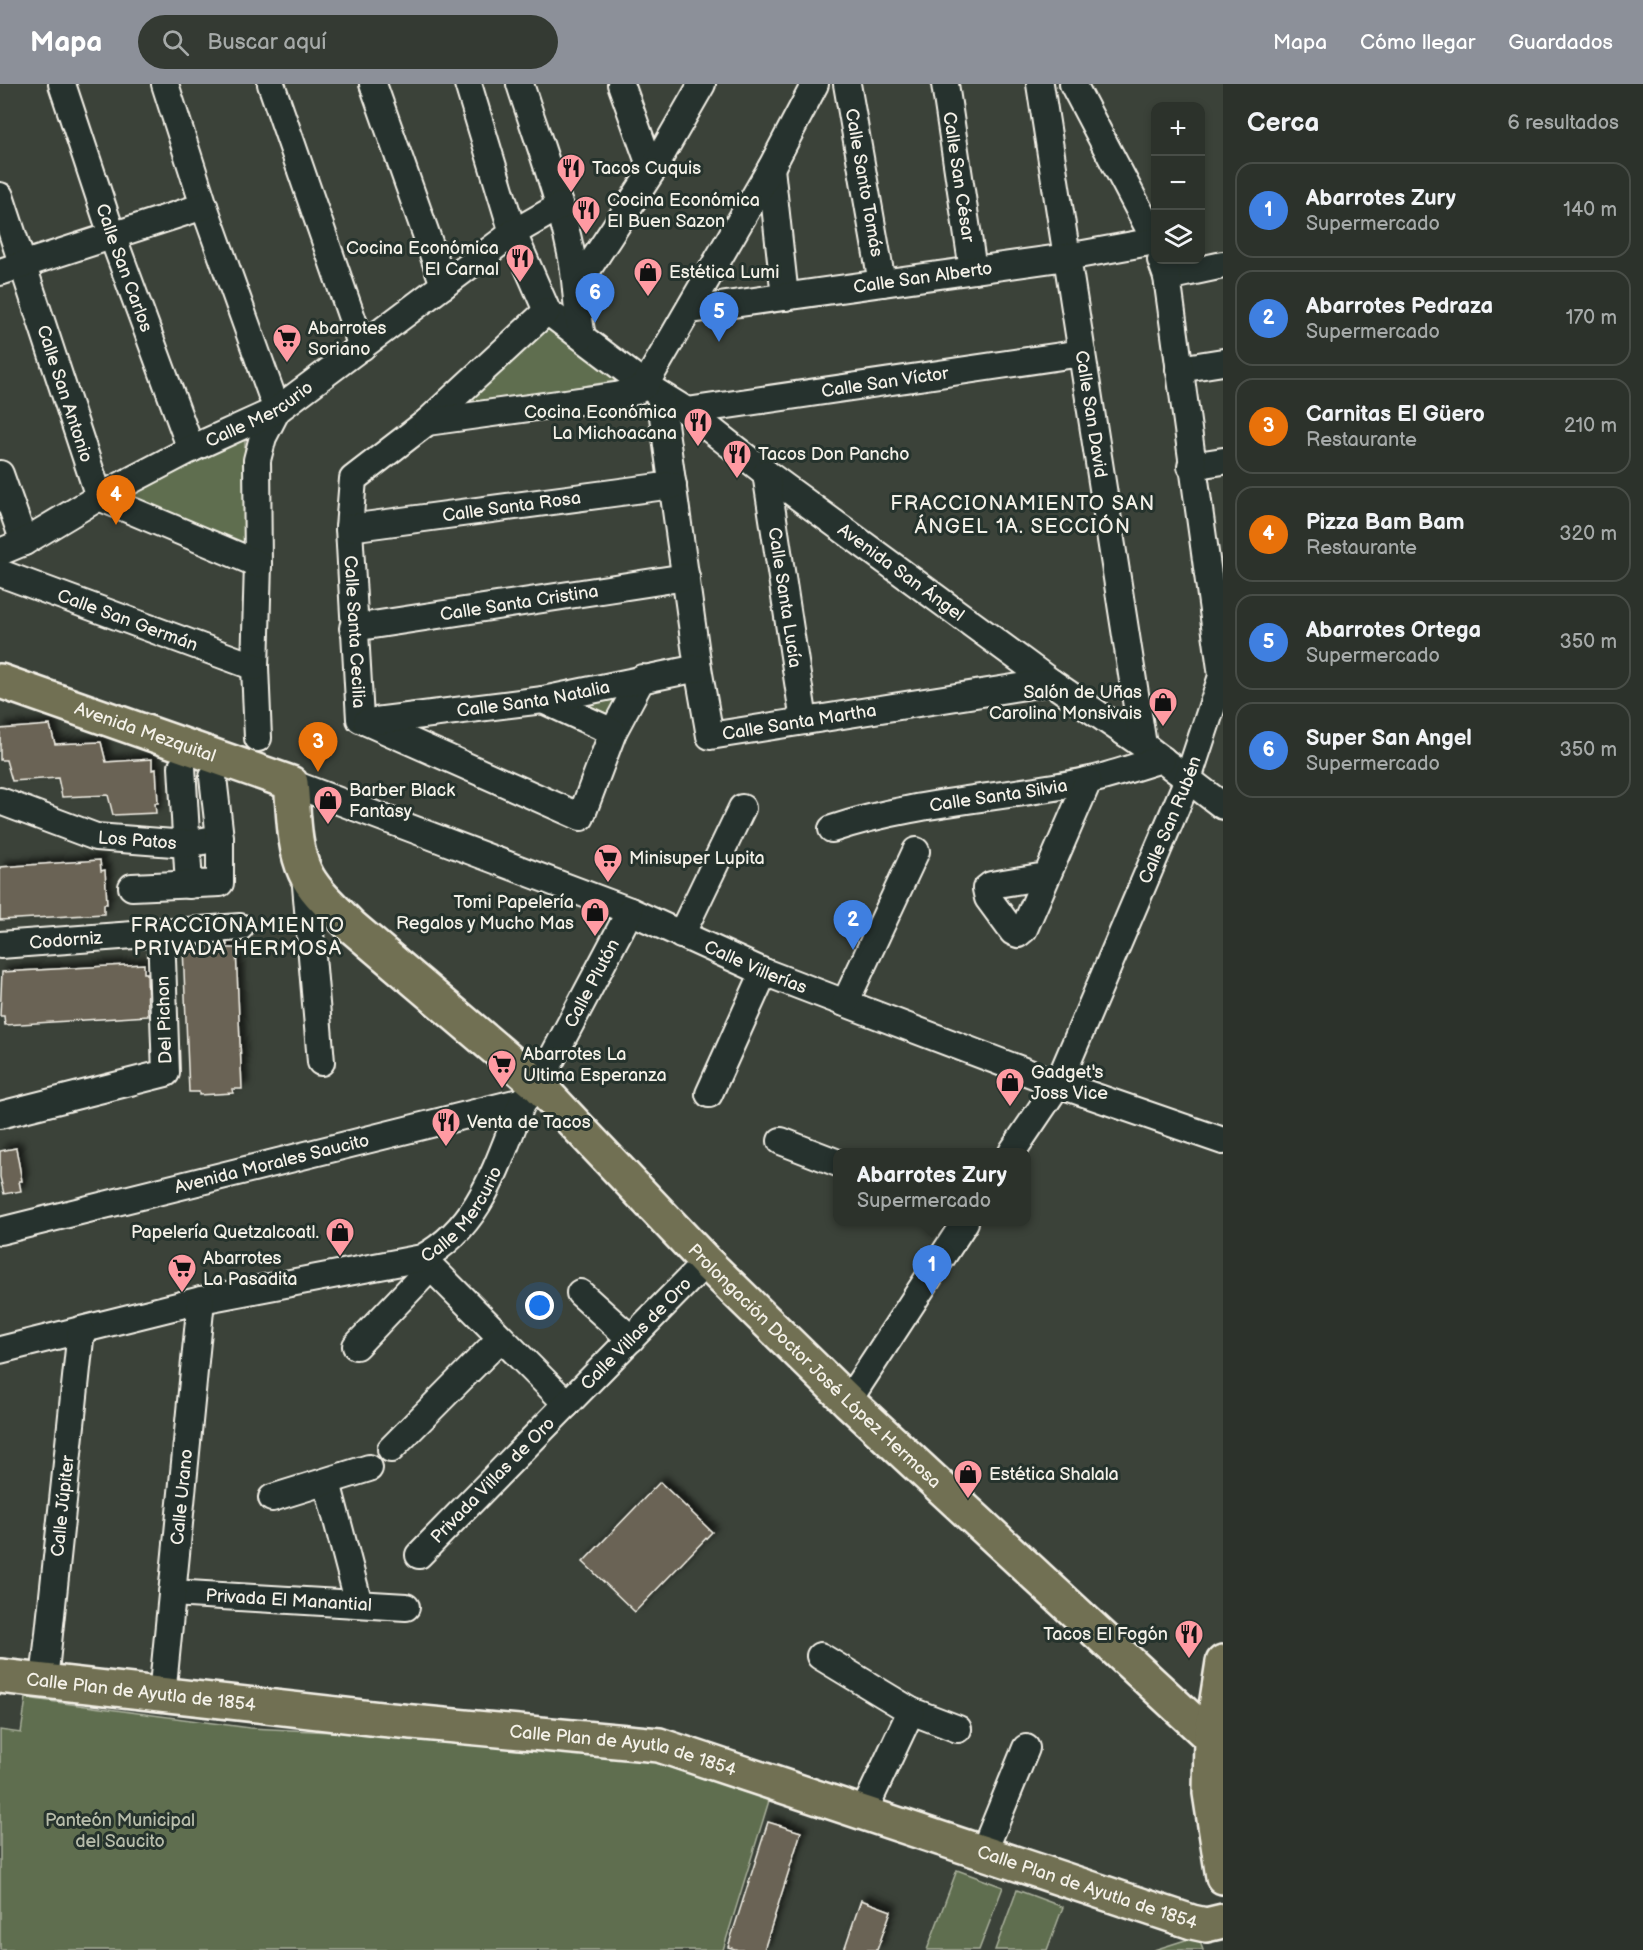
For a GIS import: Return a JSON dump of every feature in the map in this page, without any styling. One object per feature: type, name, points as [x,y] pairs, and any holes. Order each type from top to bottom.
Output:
[{"type":"main road","name":"Avenida Mezquital","points":[[0,681],[291,783]]},
{"type":"main road","points":[[291,783],[300,856],[305,874]]},
{"type":"main road","name":"Prolongación Doctor José López Hermosa","points":[[305,874],[351,926],[531,1093],[848,1401],[1217,1752]]},
{"type":"main road","points":[[1223,1662],[1217,1752],[1210,1793],[1223,1877]]},
{"type":"main road","name":"Calle Plan de Ayutla de 1854","points":[[0,1676],[162,1696],[659,1745],[864,1811],[1192,1922],[1206,1924],[1223,1921]]},
{"type":"street","name":"Calle San Carlos","points":[[62,84],[112,235],[191,450]]},
{"type":"street","points":[[165,84],[204,206],[277,410],[263,437],[257,460],[258,564],[255,667],[258,738]]},
{"type":"street","points":[[271,84],[362,347]]},
{"type":"street","points":[[373,84],[444,285]]},
{"type":"street","points":[[468,84],[513,233],[547,311]]},
{"type":"street","points":[[520,84],[560,206],[576,287],[576,311],[582,336]]},
{"type":"street","points":[[621,84],[652,171]]},
{"type":"street","points":[[576,287],[652,171],[702,84]]},
{"type":"street","points":[[427,422],[653,390],[691,310],[771,168],[815,84]]},
{"type":"street","name":"Calle Santo Tomás","points":[[847,84],[882,283]]},
{"type":"street","name":"Calle San César","points":[[945,84],[973,270]]},
{"type":"street","name":"Calle San David","points":[[1040,84],[1082,353],[1152,752]]},
{"type":"street","points":[[1073,84],[1151,234]]},
{"type":"street","points":[[771,168],[785,297]]},
{"type":"street","name":"Calle San Antonio","points":[[0,196],[12,268],[99,497]]},
{"type":"street","points":[[12,268],[204,206]]},
{"type":"street","name":"Calle Mercurio","points":[[0,552],[24,542],[99,497],[191,450],[277,410],[513,233],[560,206]]},
{"type":"street","name":"Calle San Alberto","points":[[691,310],[1067,257],[1151,243]]},
{"type":"street","points":[[1164,268],[1223,265]]},
{"type":"street","name":"Calle San Rubén","points":[[1015,1148],[1058,1084],[1188,779],[1223,676],[1164,268]]},
{"type":"street","name":"Avenida San Ángel","points":[[547,311],[653,390],[687,411],[766,473],[1051,682],[1152,752],[1223,806]]},
{"type":"street","name":"Calle Santa Cecilia","points":[[547,311],[427,422],[353,479],[349,528],[360,719],[581,817],[613,732],[642,678]]},
{"type":"street","name":"Calle San Víctor","points":[[687,411],[1082,353]]},
{"type":"street","points":[[1179,369],[1223,362]]},
{"type":"street","name":"Calle Santa Martha","points":[[653,390],[673,485],[698,668],[710,736],[1051,682]]},
{"type":"street","points":[[1191,466],[1223,461]]},
{"type":"street","name":"Calle Santa Lucía","points":[[766,473],[804,721]]},
{"type":"street","points":[[0,474],[24,542]]},
{"type":"street","name":"Calle Santa Rosa","points":[[349,528],[673,485]]},
{"type":"street","points":[[99,497],[258,564]]},
{"type":"street","name":"Calle San Germán","points":[[0,573],[255,667]]},
{"type":"street","name":"Calle Santa Cristina","points":[[353,628],[686,577]]},
{"type":"street","name":"Calle Santa Natalia","points":[[367,723],[543,700],[698,668]]},
{"type":"street","points":[[543,700],[613,732]]},
{"type":"street","name":"Calle Santa Silvia","points":[[832,829],[865,818],[943,803],[1088,781],[1152,752]]},
{"type":"street","points":[[182,767],[189,885]]},
{"type":"street","points":[[132,887],[220,883],[220,838],[213,777]]},
{"type":"street","points":[[1046,876],[1088,781]]},
{"type":"street","name":"Calle Villerías","points":[[291,783],[630,911],[764,972],[1058,1084],[1223,1141]]},
{"type":"street","name":"Los Patos","points":[[0,801],[96,837],[186,844],[220,838]]},
{"type":"street","points":[[681,935],[742,808]]},
{"type":"street","points":[[845,1003],[916,851]]},
{"type":"street","points":[[305,874],[321,1062]]},
{"type":"street","name":"Calle Plutón","points":[[531,1093],[630,911]]},
{"type":"street","name":"Codorniz","points":[[0,945],[161,931],[240,927]]},
{"type":"street","name":"Del Pichon","points":[[0,1115],[166,1073],[161,931]]},
{"type":"street","points":[[709,1094],[764,972]]},
{"type":"street","name":"Calle Mercurio","points":[[0,1350],[201,1300],[426,1262],[470,1218],[481,1201],[531,1093]]},
{"type":"street","name":"Avenida Morales Saucito","points":[[0,1232],[531,1093]]},
{"type":"street","points":[[781,1141],[833,1161]]},
{"type":"street","points":[[848,1401],[962,1226]]},
{"type":"street","points":[[356,1346],[426,1262],[567,1404]]},
{"type":"street","name":"Calle Villas de Oro","points":[[567,1404],[706,1262]]},
{"type":"street","points":[[580,1293],[631,1339]]},
{"type":"street","name":"Calle Urano","points":[[162,1696],[201,1300]]},
{"type":"street","name":"Calle Júpiter","points":[[44,1682],[81,1330]]},
{"type":"street","points":[[391,1449],[501,1338]]},
{"type":"street","name":"Privada Villas de Oro","points":[[419,1555],[567,1404]]},
{"type":"street","points":[[272,1498],[369,1468]]},
{"type":"street","points":[[327,1482],[358,1604]]},
{"type":"street","name":"Privada El Manantial","points":[[172,1593],[406,1607]]},
{"type":"street","points":[[820,1656],[911,1711],[958,1729]]},
{"type":"street","points":[[864,1811],[911,1711]]},
{"type":"street","points":[[984,1851],[1026,1748]]},
{"type":"green space","points":[[545,320],[621,380],[452,407]]},
{"type":"green space","points":[[245,428],[245,555],[108,497]]},
{"type":"green space","points":[[637,682],[611,729],[555,702]]},
{"type":"green space","name":"Panteón Municipal del Saucito","points":[[26,1698],[250,1728],[637,1747],[772,1791],[723,1950],[0,1950],[0,1730],[21,1733]]},
{"type":"green space","points":[[957,1870],[1003,1887],[979,1950],[927,1950]]},
{"type":"green space","points":[[1017,1890],[1063,1907],[1047,1950],[995,1950]]},
{"type":"green space","points":[[1198,1936],[1203,1950],[1154,1950]]},
{"type":"building","points":[[50,725],[55,744],[101,742],[106,762],[152,759],[152,770],[156,769],[158,803],[155,803],[156,813],[113,815],[108,795],[62,797],[58,778],[12,781],[6,760],[0,760],[0,729]]},
{"type":"building","points":[[100,860],[101,871],[105,870],[107,904],[104,904],[104,914],[0,920],[0,867]]},
{"type":"building","points":[[227,944],[227,948],[236,948],[242,1089],[232,1089],[233,1093],[199,1095],[199,1092],[189,1092],[183,947]]},
{"type":"building","points":[[144,964],[144,973],[147,973],[148,1016],[5,1025],[4,1016],[0,1016],[2,972]]},
{"type":"building","points":[[16,1148],[22,1181],[19,1181],[21,1191],[4,1194],[0,1177],[0,1151]]},
{"type":"building","points":[[660,1482],[712,1532],[635,1612],[583,1562]]},
{"type":"building","points":[[768,1822],[801,1832],[764,1950],[738,1950],[728,1947]]},
{"type":"building","points":[[861,1900],[891,1911],[877,1950],[844,1950]]},
{"type":"place","name":"Tacos Cuquis","points":[[571,194]]},
{"type":"place","name":"Cocina Económica El Buen Sazon","points":[[586,236]]},
{"type":"place","name":"Cocina Económica El Carnal","points":[[520,284]]},
{"type":"place","name":"Estética Lumi","points":[[648,298]]},
{"type":"place","name":"Super San Angel","points":[[595,323]]},
{"type":"place","name":"Abarrotes Ortega","points":[[719,342]]},
{"type":"place","name":"Abarrotes Soriano","points":[[287,364]]},
{"type":"place","name":"Cocina Económica La Michoacana","points":[[698,448]]},
{"type":"place","name":"Tacos Don Pancho","points":[[737,480]]},
{"type":"place","name":"Pizza Bam Bam","points":[[116,525]]},
{"type":"place","name":"Salón de Uñas Carolina Monsivais","points":[[1163,728]]},
{"type":"place","name":"Carnitas El Güero","points":[[318,772]]},
{"type":"place","name":"Barber Black Fantasy","points":[[328,826]]},
{"type":"place","name":"Minisuper Lupita","points":[[608,884]]},
{"type":"place","name":"Tomi Papelería Regalos y Mucho Mas","points":[[595,938]]},
{"type":"place","name":"Abarrotes Pedraza","points":[[853,950]]},
{"type":"place","name":"Abarrotes La Ultima Esperanza","points":[[502,1090]]},
{"type":"place","name":"Gadget's Joss Vice","points":[[1010,1108]]},
{"type":"place","name":"Venta de Tacos","points":[[446,1148]]},
{"type":"place","name":"Papelería Quetzalcoatl.","points":[[340,1258]]},
{"type":"place","name":"Abarrotes La Pasadita","points":[[182,1294]]},
{"type":"place","name":"Abarrotes Zury","points":[[932,1295]]},
{"type":"place","name":"Estética Shalala","points":[[968,1500]]},
{"type":"place","name":"Tacos El Fogón","points":[[1189,1660]]},
{"type":"district","name":"FRACCIONAMIENTO SAN ÁNGEL 1A. SECCIÓN","points":[[1023,514]]},
{"type":"district","name":"FRACCIONAMIENTO PRIVADA HERMOSA","points":[[238,936]]}]
